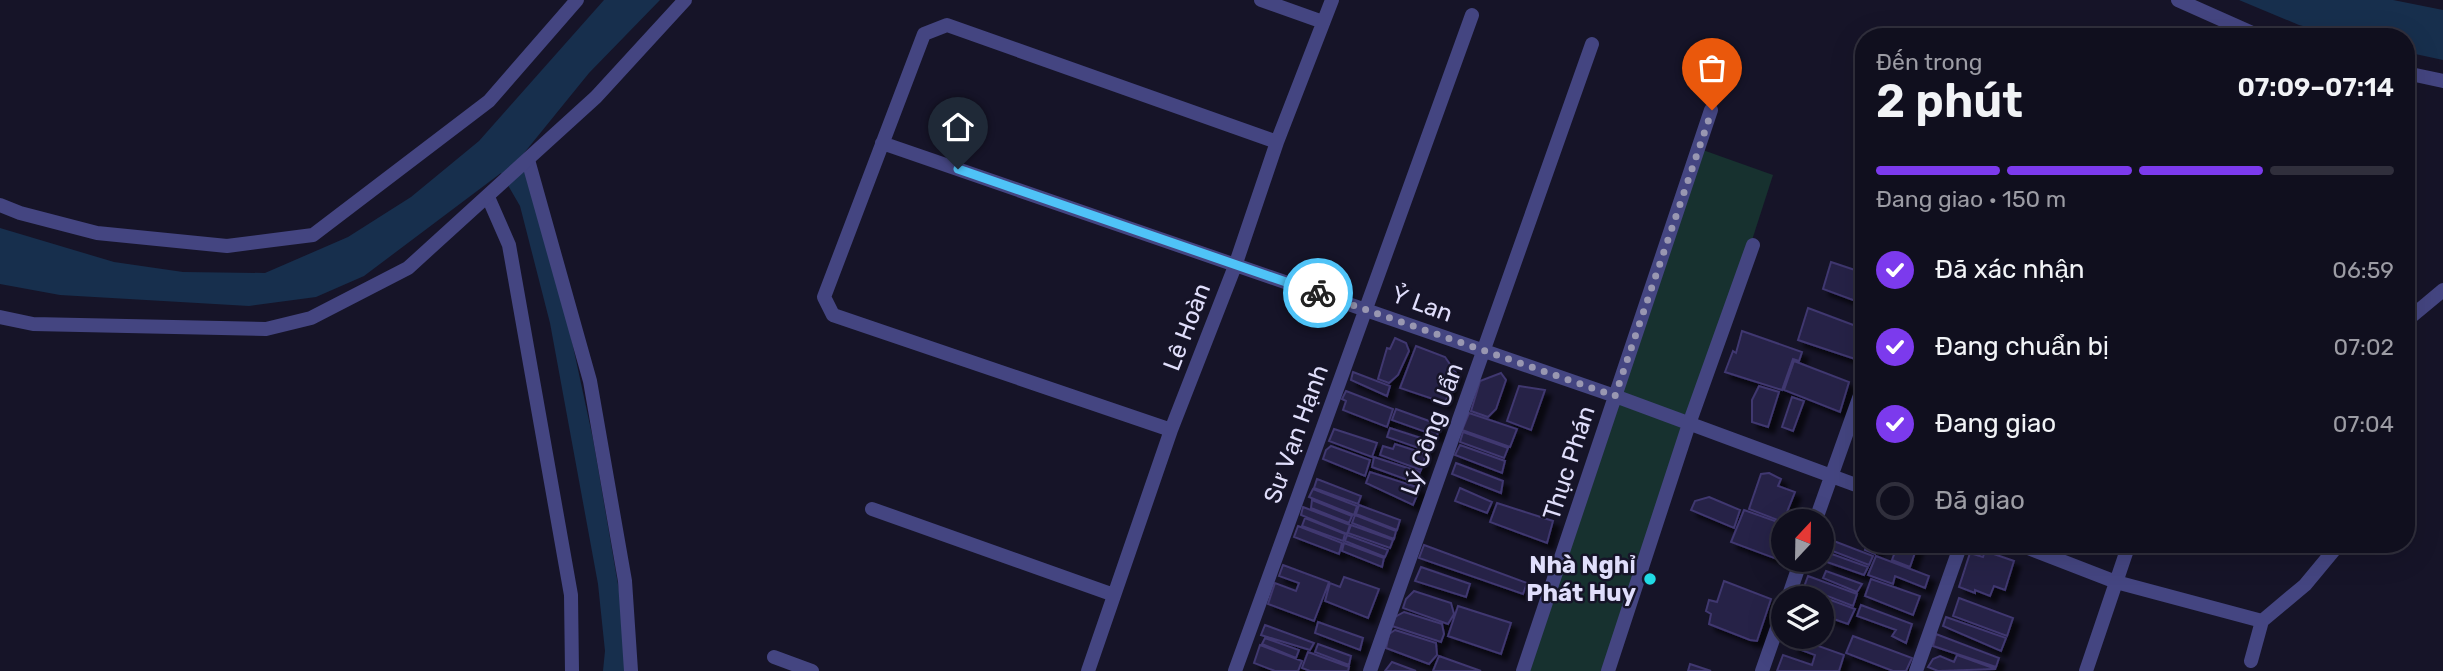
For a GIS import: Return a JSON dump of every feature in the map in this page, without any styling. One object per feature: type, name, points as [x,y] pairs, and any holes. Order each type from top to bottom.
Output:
[{"type":"street","points":[[0,205],[33,216],[110,234],[227,246],[313,235],[489,101],[577,0]]},
{"type":"street","points":[[0,317],[33,324],[266,329],[311,318],[408,268],[596,97],[685,0]]},
{"type":"street","points":[[1262,0],[1323,22]]},
{"type":"street","name":"Lê Hoàn","points":[[1088,671],[1171,430],[1235,266],[1277,142],[1332,0]]},
{"type":"street","points":[[2178,0],[2241,28]]},
{"type":"street","name":"Sư Vạn Hạnh","points":[[1235,671],[1472,15]]},
{"type":"street","points":[[1171,430],[833,315],[824,298],[924,34],[947,25],[1277,142]]},
{"type":"street","name":"Lý Công Uẩn","points":[[1370,671],[1592,44]]},
{"type":"street","points":[[2415,75],[2443,81]]},
{"type":"street","name":"Thục Phán","points":[[1523,671],[1712,110]]},
{"type":"street","name":"Ỷ Lan","points":[[883,143],[1235,266],[1365,308],[1855,485]]},
{"type":"street","points":[[527,161],[590,381],[625,581],[631,671]]},
{"type":"street","points":[[488,197],[512,259],[571,595],[572,671]]},
{"type":"street","points":[[1608,671],[1689,424],[1753,245]]},
{"type":"street","points":[[2415,313],[2443,290]]},
{"type":"street","points":[[1820,509],[1855,409]]},
{"type":"street","points":[[872,509],[1114,595]]},
{"type":"street","points":[[1916,671],[1958,553]]},
{"type":"street","points":[[2041,553],[2116,582],[2262,621]]},
{"type":"street","points":[[2085,671],[2126,553]]},
{"type":"street","points":[[2251,661],[2262,621],[2305,585],[2332,553]]},
{"type":"street","points":[[1762,671],[1771,645]]},
{"type":"street","points":[[774,657],[812,671]]},
{"type":"green space","points":[[1700,149],[1773,175],[1613,671],[1523,671]]},
{"type":"water","points":[[604,0],[660,0],[589,73],[520,158],[534,196],[568,323],[593,439],[626,631],[625,671],[603,671],[605,651],[598,584],[550,323],[520,206],[501,173],[364,276],[316,297],[249,306],[60,295],[0,284],[0,228],[114,262],[183,272],[265,273],[348,237],[411,197],[479,141]]},
{"type":"water","points":[[2239,0],[2393,0],[2443,10],[2443,60],[2415,54],[2415,28],[2311,28]]},
{"type":"building","points":[[1831,262],[1855,270],[1855,301],[1823,289]]},
{"type":"building","points":[[1808,308],[1855,326],[1855,359],[1798,340]]},
{"type":"building","points":[[1742,331],[1802,352],[1799,361],[1793,359],[1782,390],[1725,372],[1733,351],[1736,353]]},
{"type":"building","points":[[1395,338],[1406,343],[1409,351],[1398,375],[1389,383],[1378,379],[1387,348],[1390,349]]},
{"type":"building","points":[[1416,346],[1445,357],[1456,373],[1445,403],[1400,388]]},
{"type":"building","points":[[1794,361],[1849,382],[1840,412],[1784,390]]},
{"type":"building","points":[[1353,372],[1390,386],[1387,396],[1351,380]]},
{"type":"building","points":[[1501,373],[1506,380],[1496,409],[1488,417],[1471,411],[1480,381]]},
{"type":"building","points":[[1519,386],[1545,390],[1531,430],[1507,421]]},
{"type":"building","points":[[1759,386],[1779,392],[1768,427],[1752,422],[1752,400]]},
{"type":"building","points":[[1346,391],[1393,409],[1387,427],[1343,410],[1346,401],[1342,399]]},
{"type":"building","points":[[1792,397],[1804,401],[1793,431],[1782,427]]},
{"type":"building","points":[[1396,409],[1440,425],[1437,436],[1392,420]]},
{"type":"building","points":[[1469,413],[1517,429],[1510,447],[1462,430]]},
{"type":"building","points":[[1390,428],[1430,441],[1427,451],[1387,437]]},
{"type":"building","points":[[1334,429],[1377,443],[1372,457],[1329,441]]},
{"type":"building","points":[[1463,432],[1508,448],[1504,458],[1460,442]]},
{"type":"building","points":[[1395,444],[1426,454],[1421,470],[1380,455],[1383,446],[1393,449]]},
{"type":"building","points":[[1460,445],[1505,461],[1502,473],[1455,455]]},
{"type":"building","points":[[1331,446],[1370,460],[1365,476],[1323,459],[1326,450]]},
{"type":"building","points":[[1374,457],[1420,472],[1416,483],[1372,467]]},
{"type":"building","points":[[1456,463],[1503,481],[1501,493],[1452,474]]},
{"type":"building","points":[[1370,472],[1420,488],[1413,505],[1366,483]]},
{"type":"building","points":[[1769,473],[1781,479],[1778,486],[1795,492],[1788,509],[1771,509],[1771,517],[1749,509],[1761,474]]},
{"type":"building","points":[[1317,479],[1361,496],[1358,504],[1314,488]]},
{"type":"building","points":[[1460,488],[1492,502],[1487,513],[1455,501]]},
{"type":"building","points":[[1313,489],[1357,506],[1354,515],[1309,497]]},
{"type":"building","points":[[1709,497],[1740,510],[1734,528],[1691,510],[1695,501]]},
{"type":"building","points":[[1312,500],[1352,516],[1349,523],[1311,508]]},
{"type":"building","points":[[1497,503],[1553,521],[1547,543],[1490,522]]},
{"type":"building","points":[[1359,505],[1400,520],[1397,530],[1356,514]]},
{"type":"building","points":[[1303,507],[1350,525],[1347,534],[1301,515]]},
{"type":"building","points":[[1744,510],[1771,520],[1771,557],[1731,542]]},
{"type":"building","points":[[1355,515],[1396,531],[1394,539],[1352,523]]},
{"type":"building","points":[[1305,518],[1345,534],[1343,541],[1302,526]]},
{"type":"building","points":[[1351,525],[1393,540],[1390,548],[1348,533]]},
{"type":"building","points":[[1298,526],[1342,543],[1339,554],[1294,537]]},
{"type":"building","points":[[1347,535],[1388,550],[1385,557],[1345,541]]},
{"type":"building","points":[[1834,541],[1855,549],[1855,553],[1873,556],[1869,565],[1834,552]]},
{"type":"building","points":[[1344,543],[1384,558],[1382,567],[1342,551]]},
{"type":"building","points":[[1424,545],[1527,583],[1523,594],[1419,558]]},
{"type":"building","points":[[1895,553],[1915,553],[1910,567],[1892,560]]},
{"type":"building","points":[[1970,553],[1983,557],[1984,553],[1991,553],[2014,561],[2005,590],[1994,586],[1990,596],[1959,587]]},
{"type":"building","points":[[1834,555],[1868,567],[1864,575],[1834,564]]},
{"type":"building","points":[[1876,556],[1929,576],[1925,588],[1895,576],[1893,584],[1868,575]]},
{"type":"building","points":[[1283,565],[1329,582],[1314,621],[1268,604],[1275,583],[1296,591],[1299,583],[1279,576]]},
{"type":"building","points":[[1421,567],[1470,584],[1466,597],[1415,581]]},
{"type":"building","points":[[1826,572],[1829,572],[1862,584],[1857,592],[1823,578]]},
{"type":"building","points":[[1808,576],[1857,594],[1853,606],[1834,599],[1834,586],[1804,586]]},
{"type":"building","points":[[1344,577],[1379,589],[1368,618],[1325,601],[1330,583],[1340,587]]},
{"type":"building","points":[[1871,579],[1920,596],[1913,615],[1865,596]]},
{"type":"building","points":[[1724,581],[1771,599],[1757,641],[1709,624],[1711,614],[1706,611],[1709,600],[1717,602]]},
{"type":"building","points":[[1414,591],[1451,603],[1454,614],[1448,624],[1403,608],[1406,599]]},
{"type":"building","points":[[1959,598],[2013,618],[2007,636],[1953,616]]},
{"type":"building","points":[[1834,601],[1855,609],[1848,624],[1834,619]]},
{"type":"building","points":[[1861,605],[1912,624],[1906,643],[1892,636],[1896,630],[1857,616]]},
{"type":"building","points":[[1458,606],[1511,623],[1501,654],[1448,636]]},
{"type":"building","points":[[1404,612],[1442,624],[1444,634],[1441,642],[1392,626],[1395,617]]},
{"type":"building","points":[[1946,617],[2006,638],[2001,651],[1943,626]]},
{"type":"building","points":[[1318,622],[1363,638],[1360,650],[1315,633]]},
{"type":"building","points":[[1265,625],[1314,643],[1310,650],[1261,635]]},
{"type":"building","points":[[1395,630],[1436,643],[1437,655],[1429,664],[1386,648],[1389,634]]},
{"type":"building","points":[[1936,634],[1999,658],[1996,667],[1933,646]]},
{"type":"building","points":[[1853,636],[1912,658],[1906,671],[1893,671],[1846,653]]},
{"type":"building","points":[[1265,638],[1299,650],[1296,658],[1262,644]]},
{"type":"building","points":[[1318,644],[1351,656],[1349,665],[1315,652]]},
{"type":"building","points":[[1260,645],[1302,661],[1298,671],[1275,671],[1254,663]]},
{"type":"building","points":[[1798,649],[1827,649],[1844,655],[1839,671],[1777,671],[1783,655],[1812,665],[1815,655]]},
{"type":"building","points":[[1308,652],[1349,667],[1348,671],[1310,671],[1302,668]]},
{"type":"building","points":[[1957,655],[1996,669],[1938,671],[1928,667],[1933,659],[1940,656],[1954,662]]},
{"type":"building","points":[[1439,656],[1481,671],[1433,671]]},
{"type":"building","points":[[1392,662],[1416,671],[1385,671]]},
{"type":"building","points":[[1690,664],[1711,671],[1688,671]]},
{"type":"way so far","points":[[1318,293],[1615,396],[1712,110]]},
{"type":"place","name":"Nhà Nghỉ Phát Huy","points":[[1650,579]]},
{"type":"route","points":[[958,169],[1318,293]]}]
